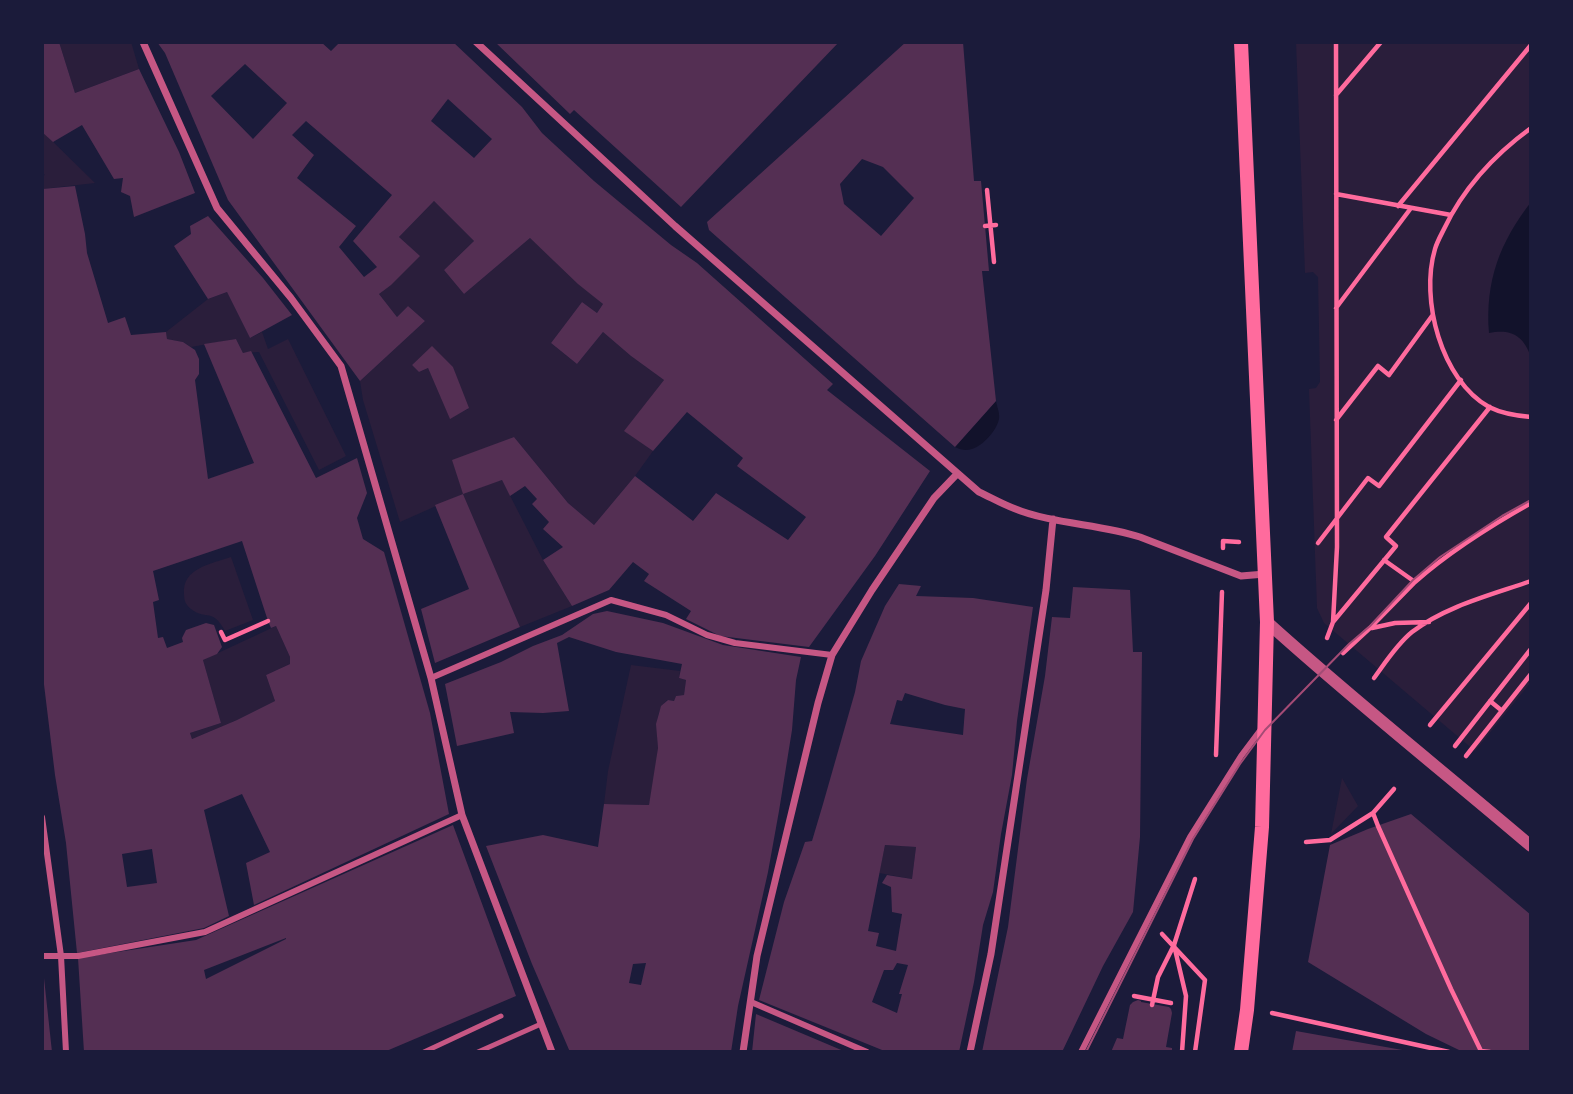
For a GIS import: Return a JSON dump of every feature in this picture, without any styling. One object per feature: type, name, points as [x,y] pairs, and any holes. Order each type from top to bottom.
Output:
[{"type":"main road","points":[[1241,42],[1267,622],[1262,827],[1241,1052]]},
{"type":"street","points":[[143,42],[217,208],[291,298],[341,366],[431,678],[462,815],[552,1052]]},
{"type":"street","points":[[476,42],[675,226],[979,492],[1015,509],[1124,532],[1241,576],[1265,574]]},
{"type":"street","points":[[743,1052],[757,956],[832,655],[934,498],[957,474]]},
{"type":"street","points":[[970,1052],[996,927],[1046,590],[1053,519]]},
{"type":"street","points":[[431,678],[611,600],[666,615],[707,635],[735,643],[832,655]]},
{"type":"street","points":[[1267,622],[1355,700],[1531,846]]},
{"type":"street","points":[[1081,1052],[1190,837],[1265,723]]},
{"type":"street","points":[[42,956],[78,956],[205,932],[462,815]]},
{"type":"street","points":[[42,817],[61,956],[66,1052]]},
{"type":"street","points":[[751,1002],[867,1052]]},
{"type":"lane","points":[[424,1052],[501,1016]]},
{"type":"lane","points":[[478,1052],[541,1024]]},
{"type":"path","points":[[1333,622],[1336,519],[1336,42]]},
{"type":"path","points":[[1335,95],[1381,42]]},
{"type":"path","points":[[1398,206],[1531,45]]},
{"type":"path","points":[[1531,128],[1478,175],[1451,215],[1435,248],[1430,291],[1440,344],[1469,391],[1490,407],[1531,417]]},
{"type":"path","points":[[987,190],[994,262]]},
{"type":"path","points":[[1336,194],[1451,215]]},
{"type":"path","points":[[1336,308],[1411,208]]},
{"type":"path","points":[[1336,420],[1378,366],[1389,375],[1433,316]]},
{"type":"path","points":[[1318,543],[1368,478],[1379,486],[1461,380]]},
{"type":"path","points":[[1327,638],[1333,622],[1396,546],[1386,537],[1490,407]]},
{"type":"path","points":[[1343,653],[1441,559],[1531,502]]},
{"type":"path","points":[[1384,560],[1415,582]]},
{"type":"path","points":[[1215,796],[1223,568]]},
{"type":"path","points":[[1374,678],[1411,633],[1450,611],[1531,581]]},
{"type":"path","points":[[1430,725],[1531,603]]},
{"type":"path","points":[[220,632],[225,640],[268,621]]},
{"type":"path","points":[[1370,628],[1395,623],[1430,622]]},
{"type":"path","points":[[1455,746],[1531,649]]},
{"type":"path","points":[[1466,756],[1531,674]]},
{"type":"path","points":[[1490,701],[1502,710]]},
{"type":"path","points":[[1306,842],[1330,840],[1373,813],[1394,789]]},
{"type":"path","points":[[1373,813],[1481,1051],[1490,1052]]},
{"type":"path","points":[[1153,1002],[1158,977],[1174,945],[1198,871]]},
{"type":"path","points":[[1147,920],[1174,945],[1205,981],[1204,1006],[1195,1052]]},
{"type":"path","points":[[1174,945],[1186,996],[1182,1052]]},
{"type":"path","points":[[1134,996],[1153,1002],[1171,1003]]},
{"type":"path","points":[[1269,1012],[1449,1052]]},
{"type":"shaded area","points":[[59,42],[131,42],[139,69],[75,93]]},
{"type":"shaded area","points":[[1296,42],[1531,42],[1531,682],[1475,751],[1324,623],[1317,608],[1309,389],[1316,388],[1320,382],[1318,277],[1313,272],[1305,273]]},
{"type":"shaded area","points":[[42,132],[95,183],[42,189],[42,176],[45,175],[42,172]]},
{"type":"shaded area","points":[[434,201],[474,241],[444,270],[464,294],[530,238],[603,304],[597,313],[582,302],[551,343],[577,364],[603,332],[664,380],[625,431],[653,451],[594,525],[568,503],[514,437],[453,461],[463,493],[502,480],[543,560],[572,606],[520,627],[463,494],[400,522],[363,400],[360,381],[425,321],[408,306],[397,317],[379,294],[419,256],[399,237]],"holes":[[[432,347],[453,367],[468,409],[450,418],[428,368],[419,372],[412,365]]]},
{"type":"shaded area","points":[[1531,202],[1531,357],[1524,343],[1515,335],[1504,332],[1489,333],[1488,314],[1492,279],[1503,247]]},
{"type":"shaded area","points":[[227,292],[250,338],[262,332],[268,349],[288,339],[346,456],[319,470],[259,352],[243,353],[236,339],[191,347],[183,342],[167,339],[166,332],[208,299]]},
{"type":"shaded area","points":[[996,401],[999,419],[989,437],[972,449],[955,447]]},
{"type":"shaded area","points":[[231,557],[253,620],[225,631],[216,619],[188,606],[184,599],[185,585],[188,578],[199,568]]},
{"type":"shaded area","points":[[276,626],[290,657],[290,664],[266,675],[275,701],[192,739],[190,733],[221,723],[203,660]]},
{"type":"shaded area","points":[[631,665],[680,671],[679,678],[686,680],[684,695],[676,696],[674,701],[667,700],[660,711],[657,722],[657,762],[649,805],[604,804],[608,771]]},
{"type":"shaded area","points":[[1342,778],[1358,806],[1331,834]]},
{"type":"shaded area","points":[[885,845],[916,847],[912,879],[879,873]]},
{"type":"building","points":[[42,42],[59,42],[75,93],[139,69],[179,152],[195,193],[134,217],[130,196],[121,192],[123,178],[114,179],[82,125],[53,142],[42,132]]},
{"type":"building","points":[[157,42],[321,42],[331,51],[340,42],[453,42],[522,107],[542,133],[594,181],[671,245],[697,263],[833,384],[827,390],[930,471],[875,556],[809,647],[720,636],[686,619],[691,611],[644,581],[649,574],[633,562],[609,590],[572,606],[543,560],[563,547],[543,529],[549,522],[532,504],[537,499],[525,486],[510,496],[502,480],[463,494],[452,460],[514,437],[568,503],[594,525],[635,476],[693,521],[716,493],[788,540],[806,517],[737,466],[743,458],[687,412],[653,451],[624,431],[664,380],[603,332],[577,364],[551,343],[582,302],[597,313],[603,304],[530,238],[464,294],[444,270],[474,241],[434,201],[399,237],[420,256],[379,294],[397,317],[408,306],[425,321],[360,381],[228,200],[165,53]],"holes":[[[245,64],[287,103],[253,139],[211,96]],[[448,99],[492,139],[474,158],[431,121]],[[306,121],[392,195],[353,241],[377,267],[364,277],[339,247],[356,226],[297,178],[314,155],[292,135]]]},
{"type":"building","points":[[495,42],[839,42],[681,207],[574,110],[570,114]]},
{"type":"building","points":[[906,42],[963,42],[974,181],[981,181],[989,271],[982,271],[996,401],[955,447],[709,230],[707,222]],"holes":[[[862,159],[883,167],[914,198],[881,236],[844,204],[840,184]]]},
{"type":"building","points":[[75,186],[87,253],[108,323],[125,317],[131,335],[166,332],[167,339],[183,342],[195,350],[199,359],[199,374],[195,380],[208,479],[254,463],[204,344],[236,339],[243,353],[251,351],[316,478],[357,458],[367,493],[357,518],[363,539],[384,552],[430,713],[449,814],[254,905],[246,863],[270,852],[242,794],[204,810],[229,916],[204,928],[77,953],[66,843],[42,668],[42,189]],"holes":[[[242,541],[268,621],[271,628],[276,626],[290,657],[290,664],[266,675],[275,701],[192,739],[190,733],[221,723],[203,660],[217,654],[222,647],[214,625],[206,623],[186,630],[183,642],[167,648],[163,637],[158,638],[153,602],[159,600],[153,571]],[[152,849],[157,883],[127,887],[122,854]]]},
{"type":"building","points":[[208,216],[292,315],[250,338],[227,292],[208,299],[174,246],[191,234],[190,226]]},
{"type":"building","points":[[432,346],[453,367],[469,408],[450,419],[428,368],[419,372],[412,365]]},
{"type":"building","points":[[463,494],[520,627],[435,663],[421,609],[469,589],[435,505]]},
{"type":"building","points":[[899,584],[921,586],[916,596],[973,598],[1033,607],[1012,775],[993,892],[983,925],[959,1052],[887,1052],[759,1000],[784,902],[805,842],[812,841],[855,692],[861,661],[885,606]],"holes":[[[905,693],[965,709],[963,735],[890,724],[897,700],[902,701]],[[885,845],[916,847],[912,879],[887,875],[882,883],[891,887],[892,912],[902,914],[896,951],[876,946],[879,933],[868,931]],[[897,963],[908,965],[899,994],[902,994],[897,1013],[872,1002],[884,970],[893,970]]]},
{"type":"building","points":[[1073,587],[1130,590],[1133,652],[1142,652],[1140,837],[1133,912],[1103,966],[1062,1052],[982,1052],[1008,927],[1052,617],[1070,618]]},
{"type":"building","points":[[607,611],[663,623],[723,645],[801,657],[779,811],[738,1006],[731,1052],[570,1052],[486,846],[543,835],[598,847],[604,804],[649,805],[658,748],[656,724],[661,706],[668,700],[674,701],[676,696],[684,695],[686,680],[679,678],[682,664],[616,652],[569,637],[557,643],[569,711],[510,712],[514,733],[457,746],[445,684],[562,635],[593,614]],"holes":[[[646,963],[641,985],[629,983],[633,964]]]},
{"type":"building","points":[[1411,814],[1531,915],[1531,1052],[1458,1052],[1459,1050],[1426,1034],[1308,962],[1330,845]]},
{"type":"building","points":[[453,825],[516,996],[384,1052],[84,1052],[78,958],[196,940]],"holes":[[[286,939],[206,979],[204,970]]]},
{"type":"building","points":[[44,978],[52,1052],[42,1052]]},
{"type":"building","points":[[1138,1000],[1171,1009],[1166,1047],[1172,1048],[1172,1052],[1111,1052],[1117,1038],[1123,1039],[1130,1005]]},
{"type":"building","points":[[756,1014],[846,1052],[752,1052]]},
{"type":"building","points":[[1296,1031],[1408,1051],[1408,1052],[1292,1052]]},
{"type":"tram line","points":[[1086,1052],[1193,839],[1240,764],[1265,730],[1413,580],[1440,557],[1531,500]]}]
